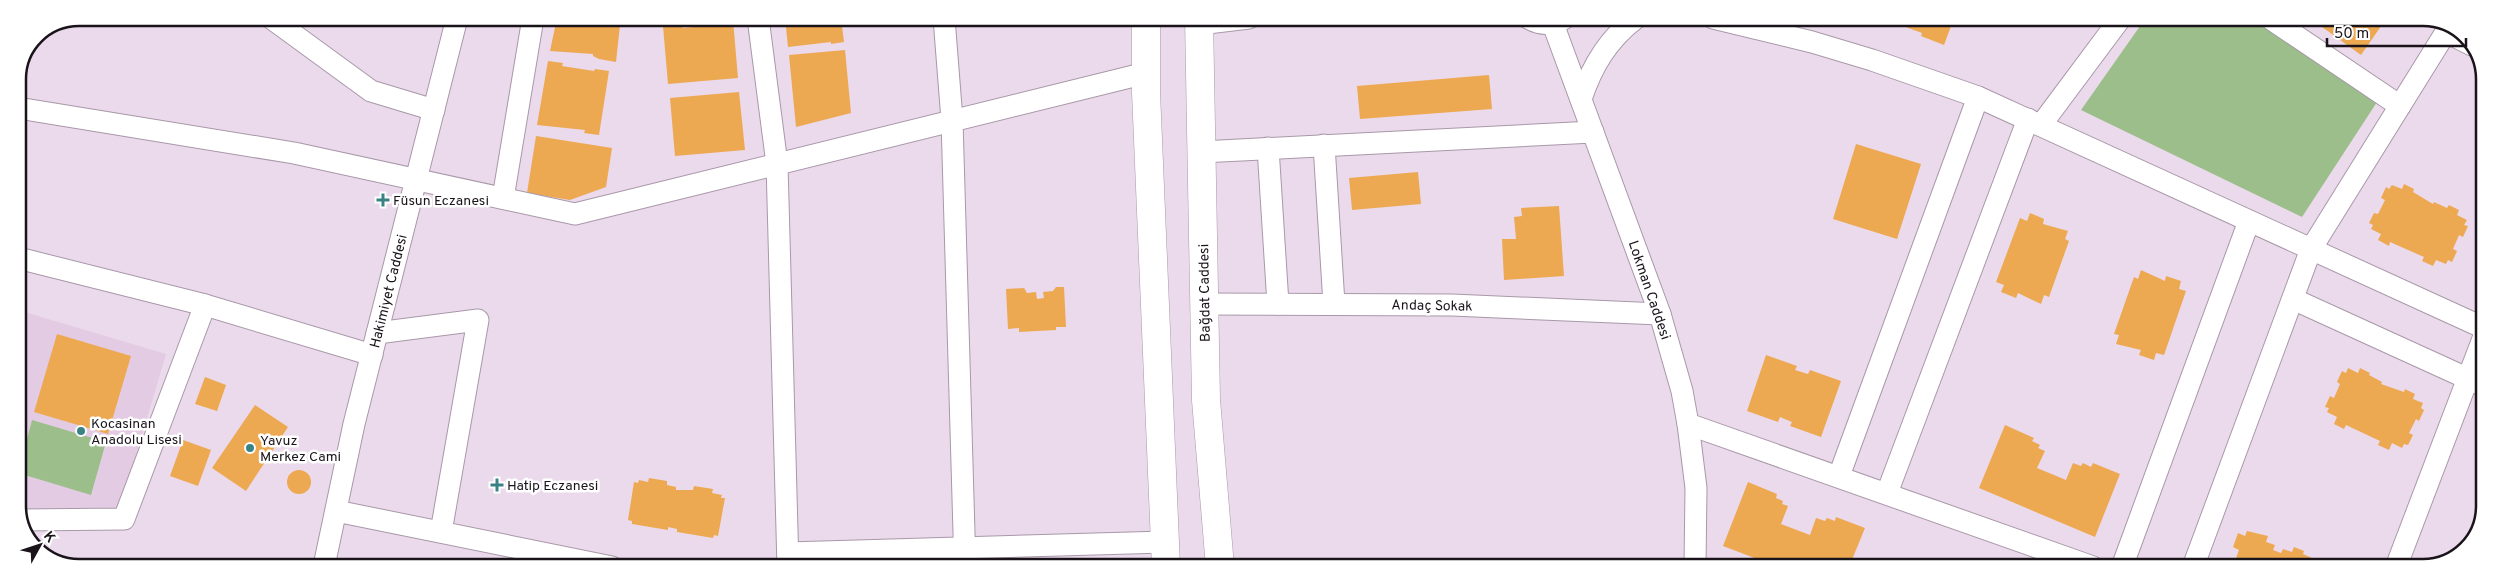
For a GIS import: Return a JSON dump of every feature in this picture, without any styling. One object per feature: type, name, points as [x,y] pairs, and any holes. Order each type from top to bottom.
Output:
[{"type":"main road","points":[[1146,26],[1146,72],[1166,554]]},
{"type":"main road","name":"Bağdat Caddesi","points":[[1199,26],[1206,400],[1219,559]]},
{"type":"street","points":[[283,26],[371,91],[434,110]]},
{"type":"street","name":"Hakimiyet Caddesi","points":[[326,559],[377,333],[455,26]]},
{"type":"street","points":[[503,198],[533,26]]},
{"type":"street","points":[[759,26],[777,164],[788,559]]},
{"type":"street","points":[[945,26],[952,120],[965,557]]},
{"type":"street","name":"Lokman Caddesi","points":[[1560,26],[1581,99],[1660,314],[1688,424],[1696,488],[1695,559]]},
{"type":"street","points":[[1581,99],[1587,81],[1605,48],[1628,26]]},
{"type":"street","points":[[1887,493],[2035,122],[2114,26]]},
{"type":"street","points":[[2281,26],[2400,106]]},
{"type":"street","points":[[1785,27],[1978,97],[2476,324]]},
{"type":"street","points":[[2196,559],[2311,249],[2446,32]]},
{"type":"street","points":[[26,109],[294,153],[575,214],[1146,72]]},
{"type":"street","points":[[1838,476],[1978,97]]},
{"type":"street","points":[[1201,152],[1593,132]]},
{"type":"street","points":[[1324,145],[1334,304]]},
{"type":"street","points":[[1268,148],[1278,304]]},
{"type":"street","points":[[2125,559],[2249,221]]},
{"type":"street","points":[[26,260],[204,304],[372,355]]},
{"type":"street","points":[[2293,299],[2476,382],[2400,559]]},
{"type":"street","points":[[28,520],[124,519],[204,304]]},
{"type":"street","name":"Andaç Sokak","points":[[1204,304],[1452,305],[1660,314]]},
{"type":"street","points":[[377,333],[478,320],[441,532]]},
{"type":"street","points":[[1688,424],[1887,493],[2067,559]]},
{"type":"street","points":[[336,510],[441,532],[554,559]]},
{"type":"street","points":[[847,559],[1166,554]]},
{"type":"shaded area","name":"Kocasinan Anadolu Lisesi","points":[[26,312],[166,354],[120,510],[26,509]]},
{"type":"green space","points":[[2140,26],[2263,26],[2377,102],[2302,217],[2081,110]]},
{"type":"green space","points":[[32,420],[106,442],[91,495],[26,475],[26,443]]},
{"type":"building","points":[[555,26],[620,26],[616,62],[599,59],[593,56],[593,54],[550,51]]},
{"type":"building","points":[[663,26],[682,26],[683,28],[734,26],[738,78],[668,84]]},
{"type":"building","points":[[786,26],[842,26],[844,42],[788,47]]},
{"type":"building","points":[[1903,26],[1951,26],[1944,45],[1921,36],[1922,33]]},
{"type":"building","points":[[2321,26],[2381,26],[2361,55]]},
{"type":"building","points":[[845,50],[851,113],[796,127],[789,55]]},
{"type":"building","points":[[548,61],[563,63],[562,66],[594,71],[595,69],[609,71],[599,135],[584,133],[585,130],[537,125]]},
{"type":"building","points":[[1489,75],[1492,109],[1360,119],[1357,86]]},
{"type":"building","points":[[739,92],[745,150],[675,156],[670,98]]},
{"type":"building","points":[[536,136],[612,148],[606,187],[570,200],[527,193]]},
{"type":"building","points":[[1856,144],[1921,164],[1897,239],[1833,219]]},
{"type":"building","points":[[1418,172],[1421,204],[1352,210],[1349,178]]},
{"type":"building","points":[[2404,184],[2414,189],[2413,192],[2433,204],[2434,202],[2447,208],[2449,205],[2459,210],[2457,215],[2467,220],[2464,225],[2468,226],[2463,237],[2459,235],[2453,249],[2457,251],[2452,262],[2448,260],[2446,264],[2436,260],[2433,266],[2422,261],[2424,257],[2390,242],[2389,246],[2378,240],[2381,234],[2371,229],[2373,225],[2369,223],[2374,213],[2378,214],[2385,200],[2381,198],[2386,187],[2389,189],[2392,185],[2402,189]]},
{"type":"building","points":[[1559,206],[1564,276],[1504,280],[1502,239],[1516,239],[1514,217],[1522,216],[1521,208]]},
{"type":"building","points":[[2030,213],[2044,219],[2043,224],[2068,231],[2065,239],[2069,241],[2049,297],[2044,295],[2041,304],[2018,293],[2016,298],[2001,292],[2004,285],[1996,282],[2020,218],[2027,221]]},
{"type":"building","points":[[2141,270],[2165,281],[2166,276],[2181,281],[2179,289],[2186,291],[2164,355],[2156,353],[2154,360],[2139,355],[2141,350],[2116,344],[2119,335],[2114,334],[2134,277],[2138,279]]},
{"type":"building","points":[[1056,287],[1064,287],[1066,327],[1056,327],[1056,330],[1019,332],[1019,328],[1008,329],[1006,289],[1024,288],[1027,293],[1036,292],[1037,299],[1044,298],[1043,292],[1053,291]]},
{"type":"building","points":[[57,334],[131,356],[108,434],[34,412]]},
{"type":"building","points":[[1766,355],[1797,366],[1795,370],[1808,374],[1810,370],[1841,381],[1821,437],[1790,426],[1792,422],[1780,417],[1778,422],[1747,411]]},
{"type":"building","points":[[2348,368],[2358,373],[2360,368],[2382,382],[2381,384],[2404,392],[2405,389],[2415,394],[2413,399],[2423,403],[2421,408],[2424,410],[2419,421],[2416,419],[2409,433],[2413,435],[2408,445],[2404,444],[2402,448],[2392,443],[2389,450],[2378,445],[2380,441],[2346,425],[2344,429],[2334,424],[2337,417],[2327,412],[2329,408],[2325,407],[2330,396],[2334,398],[2340,384],[2337,382],[2342,371],[2346,373]]},
{"type":"building","points":[[205,377],[226,385],[217,411],[195,404]]},
{"type":"building","name":"Yavuz Merkez Cami","points":[[255,405],[288,427],[246,491],[212,468]]},
{"type":"building","points":[[2005,425],[2034,438],[2032,441],[2040,445],[2038,448],[2045,451],[2037,468],[2066,480],[2073,463],[2081,466],[2083,463],[2091,467],[2093,463],[2120,474],[2095,537],[1979,488]]},
{"type":"building","points":[[183,440],[211,450],[198,486],[170,476]]},
{"type":"building","points":[[299,470],[304,471],[310,477],[310,487],[304,493],[299,494],[294,493],[288,487],[287,482],[288,477],[294,471]]},
{"type":"building","points":[[649,478],[667,481],[667,485],[676,487],[676,490],[693,490],[694,486],[713,489],[712,493],[722,495],[721,498],[725,498],[718,536],[714,535],[713,538],[677,532],[677,529],[668,527],[668,530],[632,524],[632,521],[628,520],[634,482],[638,483],[639,480],[648,482]]},
{"type":"building","points":[[1748,482],[1777,494],[1776,498],[1783,501],[1782,504],[1788,506],[1781,524],[1810,535],[1816,518],[1825,521],[1827,518],[1835,521],[1836,517],[1865,528],[1852,559],[1757,559],[1723,546]]},
{"type":"building","points":[[2247,531],[2268,536],[2266,542],[2275,545],[2273,550],[2281,553],[2283,549],[2292,552],[2294,547],[2304,551],[2303,554],[2312,558],[2236,559],[2239,550],[2233,547],[2238,533],[2245,536]]},
{"type":"place","name":"Füsun Eczanesi","points":[[383,200]]},
{"type":"place","name":"Kocasinan Anadolu Lisesi","points":[[81,431]]},
{"type":"place","name":"Yavuz Merkez Cami","points":[[250,448]]},
{"type":"place","name":"Hatip Eczanesi","points":[[497,485]]}]
